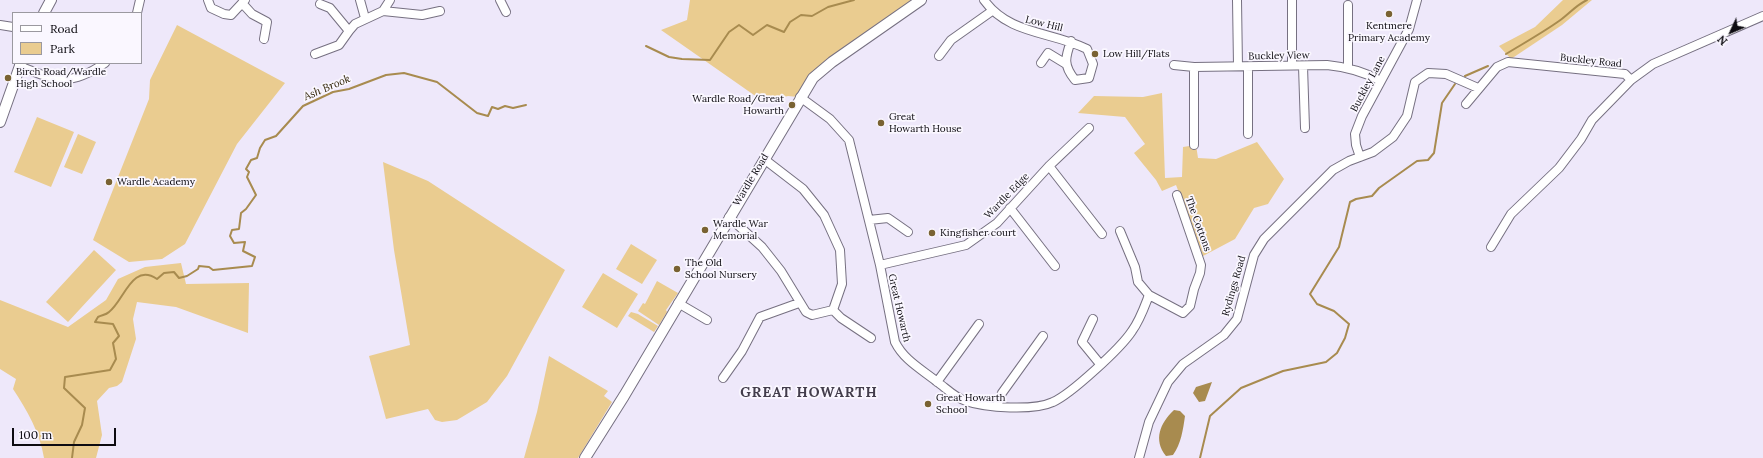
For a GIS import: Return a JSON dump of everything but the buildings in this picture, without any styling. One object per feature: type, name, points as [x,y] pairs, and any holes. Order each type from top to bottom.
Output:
[{"type":"street","points":[[45,12],[51,0]]},
{"type":"street","points":[[137,12],[140,0]]},
{"type":"street","points":[[208,0],[210,8],[224,14],[231,15],[244,2],[252,14],[266,22],[264,39]]},
{"type":"street","points":[[360,0],[365,18]]},
{"type":"street","points":[[383,11],[390,0]]},
{"type":"street","points":[[500,0],[506,12]]},
{"type":"street","name":"Wardle Road","points":[[585,458],[800,97],[813,78],[822,69],[921,0]]},
{"type":"street","name":"Low Hill","points":[[984,0],[992,12],[1019,28],[1071,41],[1087,49],[1093,64],[1089,78],[1075,80],[1067,70],[1066,57],[1071,41]]},
{"type":"street","points":[[1237,0],[1238,66]]},
{"type":"street","points":[[1292,0],[1292,65]]},
{"type":"street","name":"Buckley Lane","points":[[1360,157],[1356,145],[1355,134],[1409,29],[1417,0]]},
{"type":"street","points":[[320,4],[330,8],[342,25],[350,31]]},
{"type":"street","points":[[1348,5],[1348,67]]},
{"type":"street","points":[[315,54],[339,45],[355,24],[365,18],[383,11],[422,15],[440,11]]},
{"type":"street","points":[[939,56],[950,40],[992,12]]},
{"type":"street","name":"Buckley Road","points":[[1466,104],[1497,67],[1508,62],[1625,74],[1631,80],[1653,64],[1763,16]]},
{"type":"street","points":[[0,25],[12,27]]},
{"type":"street","points":[[1041,63],[1048,53],[1066,64]]},
{"type":"street","points":[[0,122],[20,65],[51,78],[65,80],[80,78],[103,64]]},
{"type":"street","name":"Buckley View","points":[[1174,65],[1194,67],[1292,65],[1348,67],[1368,74],[1381,81]]},
{"type":"street","points":[[1248,66],[1248,134]]},
{"type":"street","points":[[1303,66],[1305,128]]},
{"type":"street","points":[[1194,67],[1194,145]]},
{"type":"street","name":"Rydings Road","points":[[1139,458],[1149,422],[1168,382],[1183,364],[1224,335],[1237,320],[1254,254],[1264,239],[1333,170],[1373,152],[1393,137],[1407,116],[1415,82],[1428,73],[1446,74],[1478,88]]},
{"type":"street","points":[[1491,246],[1511,214],[1559,168],[1592,120],[1631,80]]},
{"type":"street","name":"Great Howarth","points":[[800,97],[830,119],[849,140],[880,265],[898,347],[908,359],[937,382],[966,401],[997,406],[1032,408],[1054,402],[1071,390],[1120,346],[1132,332],[1141,317],[1149,295]]},
{"type":"street","name":"Wardle Edge","points":[[880,265],[966,245],[997,223],[1050,166],[1089,128]]},
{"type":"street","points":[[764,159],[803,189],[824,215],[831,229],[840,250],[842,284],[833,310]]},
{"type":"street","points":[[1050,166],[1102,234]]},
{"type":"street","name":"The Cottons","points":[[1149,295],[1183,313],[1190,306],[1200,273],[1200,260],[1177,195]]},
{"type":"street","points":[[1010,208],[1055,266]]},
{"type":"street","points":[[729,216],[762,247],[781,271],[799,303],[806,312],[812,315],[833,310]]},
{"type":"street","points":[[869,220],[888,218],[908,232]]},
{"type":"street","points":[[1120,231],[1135,267],[1138,282],[1149,295]]},
{"type":"street","points":[[678,303],[707,320]]},
{"type":"street","points":[[723,378],[742,351],[760,317],[799,303]]},
{"type":"street","points":[[833,310],[841,318],[871,338]]},
{"type":"street","points":[[1093,319],[1082,342],[1100,364]]},
{"type":"street","points":[[937,382],[979,324]]},
{"type":"street","points":[[997,406],[1002,393],[1043,336]]},
{"type":"green space","points":[[690,0],[916,0],[798,97],[788,96],[764,102],[661,30],[687,20]]},
{"type":"green space","points":[[1563,0],[1592,0],[1562,25],[1511,59],[1499,46],[1535,27]]},
{"type":"green space","points":[[177,25],[285,83],[237,144],[185,244],[162,259],[129,262],[93,240],[149,99],[150,80]]},
{"type":"green space","points":[[1162,93],[1165,178],[1182,177],[1183,147],[1196,145],[1198,158],[1216,159],[1257,142],[1284,179],[1268,204],[1254,208],[1235,239],[1203,256],[1176,185],[1162,191],[1156,180],[1134,153],[1145,144],[1125,117],[1078,113],[1094,96],[1143,97]]},
{"type":"green space","points":[[37,117],[74,132],[51,187],[14,172]]},
{"type":"green space","points":[[78,134],[96,142],[82,174],[64,167]]},
{"type":"green space","points":[[383,162],[428,181],[565,270],[507,376],[487,402],[457,420],[442,422],[435,420],[428,409],[386,419],[369,356],[410,345],[394,250]]},
{"type":"green space","points":[[631,244],[657,260],[642,284],[616,269]]},
{"type":"green space","points":[[94,250],[116,270],[68,322],[46,302]]},
{"type":"green space","points":[[181,263],[186,284],[249,283],[248,333],[176,307],[137,302],[133,319],[136,339],[122,382],[117,386],[109,388],[97,401],[102,435],[96,458],[44,458],[32,422],[13,389],[16,379],[0,369],[0,300],[68,327],[106,300],[118,279],[145,267]]},
{"type":"green space","points":[[603,273],[638,294],[617,328],[582,307]]},
{"type":"green space","points":[[657,281],[678,293],[666,310],[667,312],[659,325],[638,311],[643,303],[645,304]]},
{"type":"green space","points":[[631,312],[638,314],[658,326],[654,332],[628,316]]},
{"type":"green space","points":[[549,356],[608,391],[604,396],[612,402],[578,458],[524,458],[537,412]]},
{"type":"shaded area","points":[[1212,382],[1205,401],[1199,402],[1193,393],[1196,387]]},
{"type":"shaded area","points":[[1174,410],[1180,411],[1185,416],[1180,442],[1176,451],[1173,455],[1166,456],[1160,444],[1160,432],[1165,420]]},
{"type":"waterway","name":"Ash Brook","points":[[646,46],[669,57],[710,60],[729,32],[739,25],[753,35],[767,25],[784,32],[790,22],[801,15],[812,16],[828,7],[854,0]]},
{"type":"waterway","points":[[1506,54],[1540,34],[1563,18],[1579,4],[1587,0]]},
{"type":"waterway","points":[[1465,76],[1488,66]]},
{"type":"waterway","name":"Ash Brook","points":[[72,458],[74,442],[82,425],[85,408],[64,388],[65,377],[110,370],[116,359],[113,343],[119,336],[113,324],[95,322],[98,317],[109,312],[129,285],[141,275],[148,275],[157,279],[164,273],[174,272],[179,278],[187,276],[198,269],[199,266],[209,267],[213,270],[252,266],[255,257],[243,251],[245,242],[234,243],[230,236],[232,230],[239,229],[241,213],[246,209],[256,195],[247,177],[249,172],[246,169],[251,160],[257,158],[260,148],[265,140],[276,136],[303,106],[333,92],[349,89],[386,75],[404,73],[437,82],[477,113],[488,116],[492,107],[498,109],[505,106],[513,108],[526,105]]},
{"type":"waterway","points":[[1200,458],[1210,416],[1241,388],[1283,371],[1326,362],[1337,353],[1345,338],[1349,324],[1334,311],[1317,304],[1310,294],[1339,247],[1350,202],[1356,199],[1372,196],[1379,188],[1417,161],[1428,160],[1434,153],[1442,103],[1455,84]]},
{"type":"place","name":"Kentmere Primary Academy","points":[[1389,14]]},
{"type":"place","name":"Low Hill/Flats","points":[[1095,54]]},
{"type":"place","name":"Birch Road/Wardle High School","points":[[8,78]]},
{"type":"place","name":"Wardle Road/Great Howarth","points":[[792,105]]},
{"type":"place","name":"Great Howarth House","points":[[881,123]]},
{"type":"place","name":"Wardle Academy","points":[[109,182]]},
{"type":"place","name":"Wardle War Memorial","points":[[705,230]]},
{"type":"place","name":"Kingfisher court","points":[[932,233]]},
{"type":"place","name":"The Old School Nursery","points":[[677,269]]},
{"type":"place","name":"Great Howarth School","points":[[928,404]]},
{"type":"district","name":"GREAT HOWARTH","points":[[809,393]]}]
